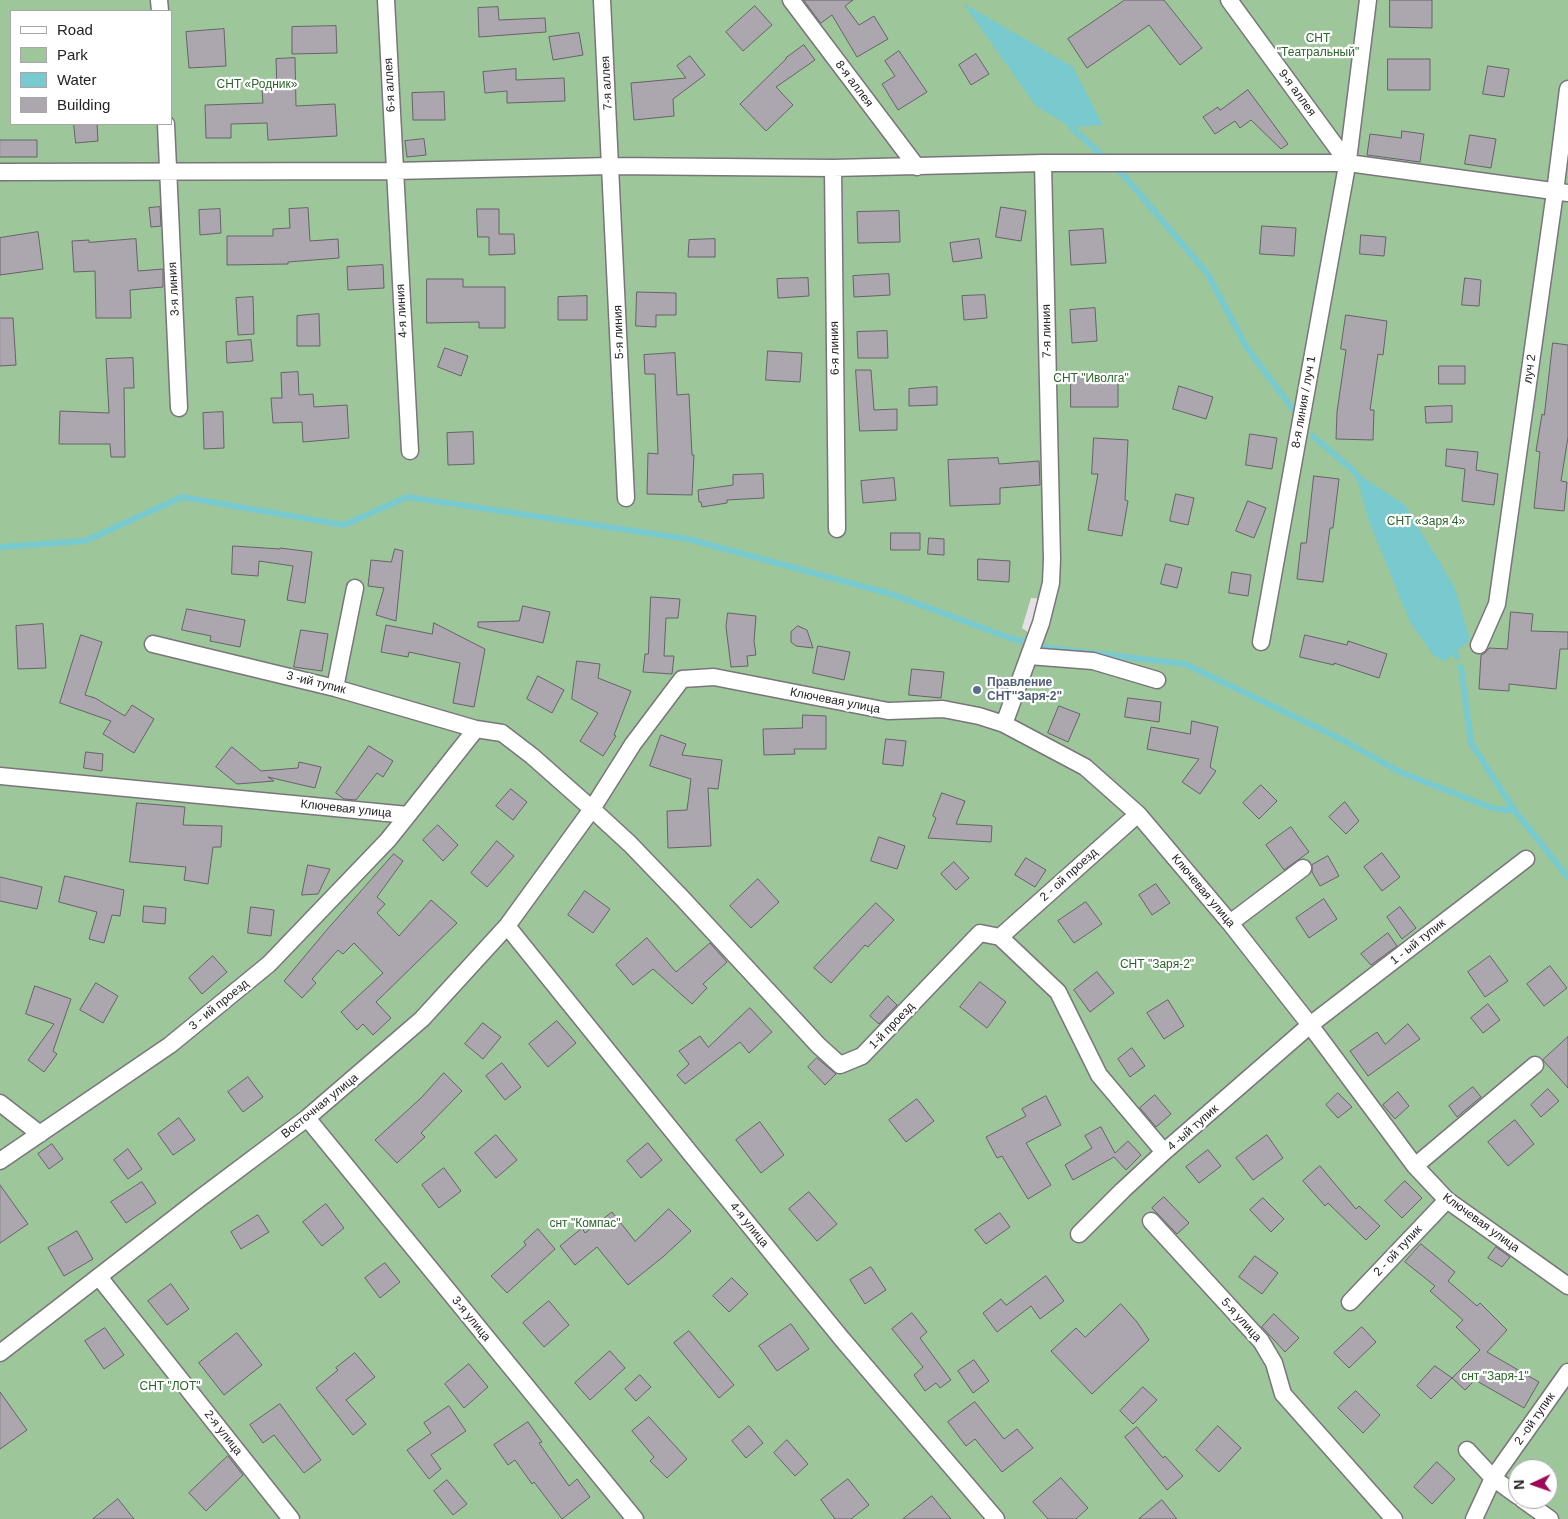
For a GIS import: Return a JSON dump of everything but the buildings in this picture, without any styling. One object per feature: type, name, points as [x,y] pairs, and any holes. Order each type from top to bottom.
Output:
[{"type":"street","name":"6-я аллея","points":[[386,0],[394,170]]},
{"type":"street","name":"7-я аллея","points":[[602,0],[611,166]]},
{"type":"street","name":"8-я аллея","points":[[790,0],[917,167]]},
{"type":"street","name":"9-я аллея","points":[[1229,0],[1348,163]]},
{"type":"street","name":"8-я линия / луч 1","points":[[1261,642],[1348,163],[1368,0]]},
{"type":"street","name":"луч 2","points":[[1480,645],[1496,604],[1562,193],[1568,89]]},
{"type":"street","name":"3-я линия","points":[[166,125],[179,408]]},
{"type":"street","points":[[0,172],[394,170],[611,166],[833,168],[1043,163],[1348,163],[1562,193]]},
{"type":"street","name":"7-я линия","points":[[1004,724],[1041,623],[1051,583],[1043,163]]},
{"type":"street","name":"5-я линия","points":[[611,166],[626,498]]},
{"type":"street","name":"6-я линия","points":[[833,168],[837,529]]},
{"type":"street","name":"4-я линия","points":[[394,170],[410,451]]},
{"type":"street","points":[[335,688],[355,588]]},
{"type":"street","name":"3 -ий тупик","points":[[153,644],[335,688],[476,730]]},
{"type":"street","points":[[1032,648],[1093,661],[1156,680]]},
{"type":"street","name":"Ключевая улица","points":[[592,810],[634,744],[682,679],[714,677],[888,711],[943,709],[980,716],[1004,724],[1085,767],[1138,814],[1230,923],[1310,1025],[1415,1166],[1447,1200],[1568,1285]]},
{"type":"street","points":[[476,730],[502,733],[532,756],[592,810]]},
{"type":"street","name":"Ключевая улица","points":[[0,776],[408,815],[476,730]]},
{"type":"street","name":"Восточная улица","points":[[0,1353],[307,1118],[422,1019],[508,926],[592,810]]},
{"type":"street","name":"1-й проезд","points":[[592,810],[630,844],[818,1045],[840,1065],[862,1056],[980,934],[1000,936]]},
{"type":"street","name":"2 - ой проезд","points":[[1000,936],[1138,814]]},
{"type":"street","name":"3 - ий проезд","points":[[0,1160],[170,1045],[269,964],[388,840],[408,815]]},
{"type":"street","name":"1 - ый тупик","points":[[1310,1025],[1526,858]]},
{"type":"street","points":[[1230,923],[1303,868]]},
{"type":"street","name":"4-я улица","points":[[508,926],[842,1339],[996,1519]]},
{"type":"street","points":[[1000,936],[1058,992],[1099,1075],[1164,1152]]},
{"type":"street","name":"4 -ый тупик","points":[[1079,1234],[1164,1152],[1310,1025]]},
{"type":"street","points":[[1415,1166],[1535,1065]]},
{"type":"street","points":[[0,1103],[40,1134]]},
{"type":"street","name":"3-я улица","points":[[307,1118],[635,1519]]},
{"type":"street","name":"2 - ой тупик","points":[[1350,1302],[1447,1200]]},
{"type":"street","name":"5-я улица","points":[[1152,1221],[1261,1341],[1274,1363],[1283,1394],[1394,1519]]},
{"type":"street","name":"2-я улица","points":[[99,1277],[291,1519]]},
{"type":"street","name":"2 -ой тупик","points":[[1474,1519],[1493,1478],[1568,1372]]},
{"type":"street","points":[[1467,1450],[1493,1478],[1508,1489]]},
{"type":"street","points":[[1536,1509],[1550,1519]]},
{"type":"green space","points":[[0,0],[1568,0],[1568,1519],[0,1519]],"holes":[[[1031,598],[1047,599],[1036,638],[1022,628]]]},
{"type":"water","points":[[963,3],[1073,67],[1103,125],[1071,127],[1036,106]]},
{"type":"water","points":[[1355,472],[1405,505],[1455,588],[1470,640],[1445,661],[1434,656],[1410,622],[1369,521]]},
{"type":"waterway","points":[[1070,119],[1071,127],[1104,157]]},
{"type":"waterway","points":[[1117,169],[1207,273],[1247,348],[1296,413]]},
{"type":"waterway","points":[[1313,436],[1355,472],[1359,479]]},
{"type":"waterway","points":[[0,547],[85,541],[182,497],[344,525],[407,497],[688,539],[891,594],[1010,638],[1050,648],[1185,664],[1339,738],[1400,772],[1492,808],[1515,811],[1568,877]]},
{"type":"waterway","points":[[1451,645],[1457,657]]},
{"type":"waterway","points":[[1461,667],[1471,743],[1515,811]]},
{"type":"place","name":"Правление СНТ\"Заря-2\"","points":[[977,690]]},
{"type":"park label","name":"СНТ \"Театральный\"","points":[[1318,46]]},
{"type":"park label","name":"СНТ «Родник»","points":[[257,85]]},
{"type":"park label","name":"СНТ \"Иволга\"","points":[[1091,379]]},
{"type":"park label","name":"СНТ «Заря 4»","points":[[1426,522]]},
{"type":"park label","name":"СНТ \"Заря-2\"","points":[[1157,965]]},
{"type":"park label","name":"снт \"Компас\"","points":[[585,1224]]},
{"type":"park label","name":"снт \"Заря-1\"","points":[[1495,1377]]},
{"type":"park label","name":"СНТ \"ЛОТ\"","points":[[170,1387]]}]
